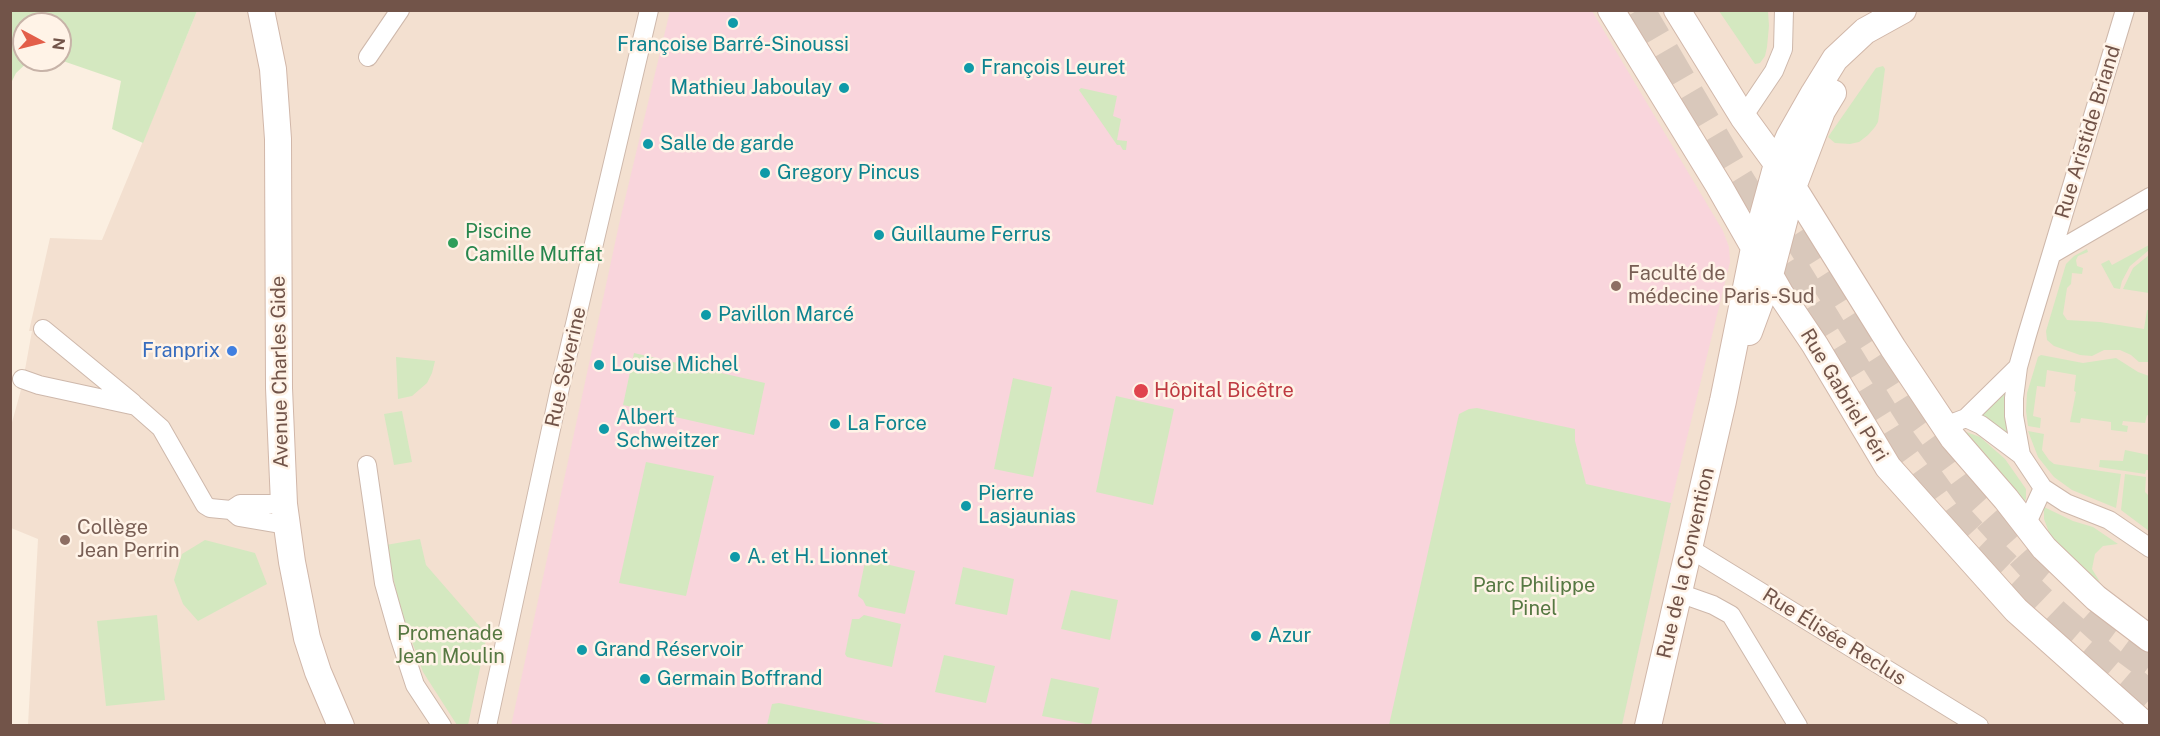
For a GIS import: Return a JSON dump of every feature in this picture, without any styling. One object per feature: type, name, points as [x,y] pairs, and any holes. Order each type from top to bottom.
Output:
[{"type":"main road","name":"Avenue Charles Gide","points":[[261,10],[273,69],[278,140],[279,388],[285,514],[295,581],[311,651],[341,726]]},
{"type":"main road","name":"Rue Gabriel Péri","points":[[1611,10],[1888,467],[2016,610],[2146,726]]},
{"type":"main road","points":[[1677,10],[1743,117],[1793,187],[1893,348],[1956,422],[2025,525],[2044,548],[2096,598],[2150,639]]},
{"type":"main road","name":"Rue de la Convention","points":[[1724,401],[1770,275],[1793,187],[1822,111],[1847,70],[1905,10]]},
{"type":"main road","name":"Rue de la Convention","points":[[1648,726],[1724,401],[1754,248],[1777,164],[1799,119],[1835,59],[1865,31],[1905,10]]},
{"type":"street","points":[[368,57],[400,10]]},
{"type":"street","name":"Rue Séverine","points":[[487,726],[559,392],[649,10]]},
{"type":"street","points":[[1743,117],[1774,71],[1783,49],[1784,10]]},
{"type":"street","name":"Rue Aristide Briand","points":[[2021,455],[2014,416],[2018,368],[2125,10]]},
{"type":"street","points":[[2052,254],[2150,197]]},
{"type":"street","points":[[43,329],[161,428],[205,505],[210,508],[231,510],[240,504],[285,514]]},
{"type":"street","points":[[1956,422],[2018,368]]},
{"type":"street","points":[[21,380],[136,406]]},
{"type":"street","points":[[1956,422],[1981,425],[2021,455],[2043,488],[2066,503],[2109,520],[2150,548]]},
{"type":"street","points":[[367,465],[384,583],[399,636],[415,685],[442,726]]},
{"type":"street","points":[[2025,525],[2043,488]]},
{"type":"street","name":"Rue Élisée Reclus","points":[[1689,548],[1979,726]]},
{"type":"street","points":[[1679,593],[1713,605],[1731,615],[1798,726]]},
{"type":"shaded area","points":[[197,11],[2149,11],[2149,725],[28,725],[38,539],[11,528],[11,426],[22,386],[32,331],[29,331],[50,238],[102,240]]},
{"type":"shaded area","name":"Hôpital Bicêtre","points":[[670,11],[1592,11],[1723,231],[1729,247],[1730,262],[1671,503],[1622,725],[511,726],[620,220]]},
{"type":"green space","points":[[11,10],[197,11],[143,143],[112,129],[121,81],[72,64],[72,12],[12,12],[12,72],[17,72],[11,83]]},
{"type":"green space","points":[[1719,11],[1768,11],[1767,47],[1760,63],[1755,64]]},
{"type":"green space","points":[[1883,66],[1885,69],[1878,122],[1875,127],[1859,142],[1835,143],[1828,137],[1876,68]]},
{"type":"green space","points":[[1081,88],[1117,96],[1113,116],[1121,119],[1117,140],[1127,141],[1126,150],[1117,145],[1079,90]]},
{"type":"green space","points":[[2149,245],[2149,250],[2130,266],[2120,289],[2114,288],[2101,264],[2109,260],[2112,265]]},
{"type":"green space","points":[[2087,249],[2088,252],[2078,256],[2076,260],[2077,266],[2083,268],[2082,274],[2072,273],[2063,314],[2067,320],[2100,322],[2144,329],[2147,310],[2149,310],[2149,362],[2139,362],[2120,350],[2104,350],[2092,356],[2080,355],[2054,346],[2047,340],[2046,331],[2066,264],[2074,256]]},
{"type":"green space","points":[[2149,255],[2149,293],[2123,289],[2133,268]]},
{"type":"green space","points":[[634,353],[765,383],[754,435],[623,405]]},
{"type":"green space","points":[[2041,355],[2083,363],[2116,358],[2149,376],[2149,416],[2147,415],[2145,423],[2123,421],[2122,425],[2128,426],[2127,432],[2111,430],[2111,422],[2081,418],[2080,423],[2070,422],[2076,392],[2074,391],[2076,375],[2047,370],[2045,387],[2037,386],[2033,416],[2041,418],[2040,428],[2028,426],[2027,393],[2038,357]]},
{"type":"green space","points":[[396,357],[435,361],[427,383],[412,396],[398,399]]},
{"type":"green space","points":[[1013,378],[1052,387],[1033,477],[994,469]]},
{"type":"green space","points":[[2005,391],[2007,392],[2008,434],[1982,415]]},
{"type":"green space","points":[[1116,396],[1174,409],[1153,505],[1096,492]]},
{"type":"green space","name":"Parc Philippe Pinel","points":[[1477,408],[1575,429],[1575,441],[1586,484],[1671,503],[1622,725],[1389,725],[1459,414]]},
{"type":"green space","points":[[402,411],[412,462],[394,465],[384,414]]},
{"type":"green space","points":[[1961,430],[1980,437],[2005,459],[2026,489],[2026,499],[2023,503]]},
{"type":"green space","points":[[2028,431],[2044,434],[2042,450],[2054,464],[2121,474],[2116,508],[2072,490],[2054,477],[2038,457]]},
{"type":"green space","points":[[2125,450],[2149,455],[2149,470],[2146,470],[2145,474],[2099,467],[2100,460],[2123,461]]},
{"type":"green space","points":[[646,462],[714,476],[686,596],[619,583]]},
{"type":"green space","points":[[2125,474],[2146,477],[2145,492],[2149,496],[2149,531],[2121,510]]},
{"type":"green space","points":[[2044,507],[2073,521],[2093,527],[2118,544],[2103,546],[2095,554],[2092,569],[2100,582],[2050,535],[2044,519]]},
{"type":"green space","name":"Promenade Jean Moulin","points":[[420,539],[426,565],[487,635],[468,725],[457,725],[423,672],[400,608],[386,545]]},
{"type":"green space","points":[[205,540],[255,553],[267,584],[198,621],[183,604],[174,580],[182,554]]},
{"type":"green space","points":[[869,560],[915,571],[905,614],[866,606],[858,596],[865,562]]},
{"type":"green space","points":[[963,567],[1014,579],[1007,615],[955,604]]},
{"type":"green space","points":[[1071,590],[1118,600],[1110,640],[1061,629]]},
{"type":"green space","points":[[157,615],[165,700],[106,706],[97,621]]},
{"type":"green space","points":[[864,615],[901,624],[892,667],[847,657],[845,654],[852,619],[859,619]]},
{"type":"green space","points":[[944,655],[995,666],[986,703],[935,692]]},
{"type":"green space","points":[[1051,678],[1099,688],[1091,725],[1042,716]]},
{"type":"green space","points":[[779,703],[889,725],[767,725],[772,704]]},
{"type":"tunnel","points":[[1638,10],[1734,174],[1893,432],[1954,516],[2054,615],[2150,699]]},
{"type":"tunnel","points":[[1771,192],[1914,418],[1974,500],[2038,571],[2051,582]]},
{"type":"tunnel","points":[[2087,615],[2108,634],[2150,665]]},
{"type":"place","name":"Françoise Barré-Sinoussi","points":[[733,23]]},
{"type":"place","name":"François Leuret","points":[[969,68]]},
{"type":"place","name":"Mathieu Jaboulay","points":[[844,88]]},
{"type":"place","name":"Salle de garde","points":[[648,144]]},
{"type":"place","name":"Gregory Pincus","points":[[765,173]]},
{"type":"place","name":"Guillaume Ferrus","points":[[879,235]]},
{"type":"place","name":"Piscine Camille Muffat","points":[[453,243]]},
{"type":"place","name":"Faculté de médecine Paris-Sud","points":[[1616,286]]},
{"type":"place","name":"Pavillon Marcé","points":[[706,315]]},
{"type":"place","name":"Franprix","points":[[232,351]]},
{"type":"place","name":"Louise Michel","points":[[599,365]]},
{"type":"place","name":"Hôpital Bicêtre","points":[[1141,391]]},
{"type":"place","name":"La Force","points":[[835,424]]},
{"type":"place","name":"Albert Schweitzer","points":[[604,429]]},
{"type":"place","name":"Pierre Lasjaunias","points":[[966,506]]},
{"type":"place","name":"Collège Jean Perrin","points":[[65,540]]},
{"type":"place","name":"A. et H. Lionnet","points":[[735,557]]},
{"type":"place","name":"Azur","points":[[1256,636]]},
{"type":"place","name":"Grand Réservoir","points":[[582,650]]},
{"type":"place","name":"Germain Boffrand","points":[[645,679]]}]
